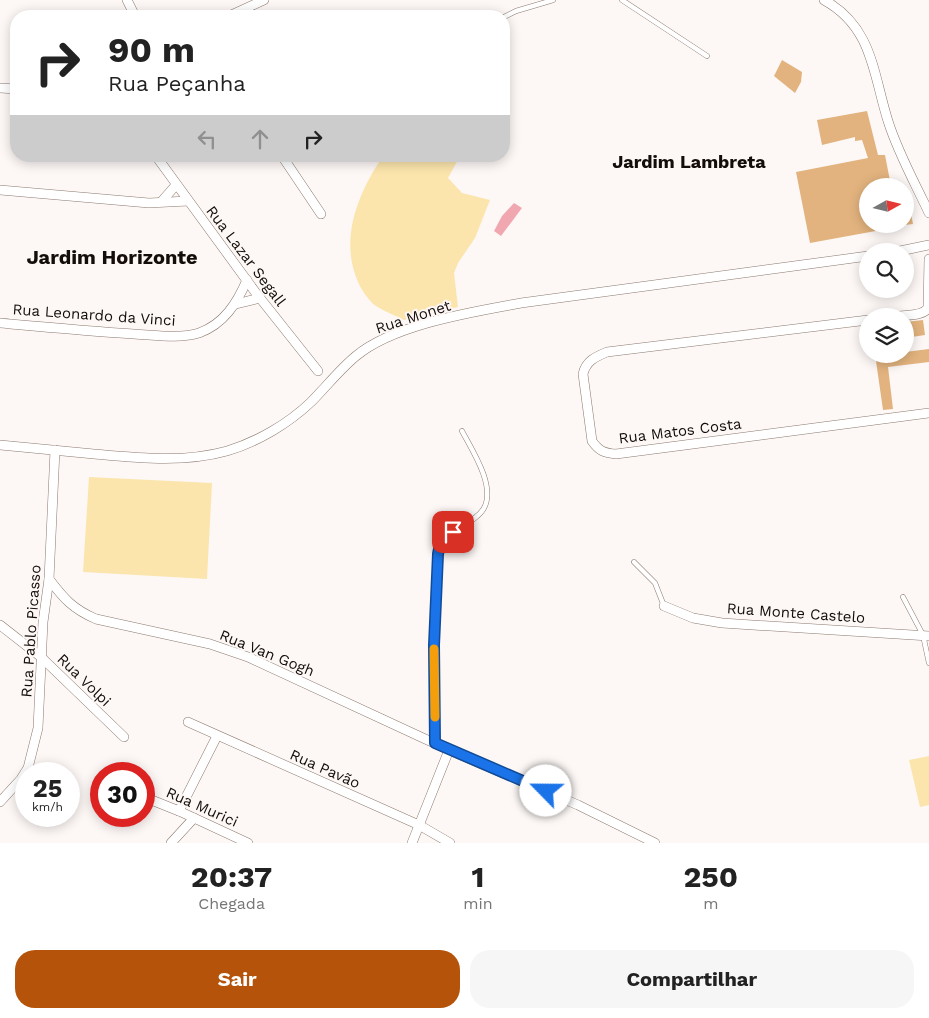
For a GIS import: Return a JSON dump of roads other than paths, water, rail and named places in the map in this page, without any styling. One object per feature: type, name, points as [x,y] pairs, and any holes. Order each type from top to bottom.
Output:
[{"type":"street","points":[[239,10],[250,3],[264,0]]},
{"type":"street","points":[[824,0],[842,12],[866,42],[895,140],[929,212]]},
{"type":"street","name":"Rua Lazar Segall","points":[[160,162],[246,280],[318,371]]},
{"type":"street","points":[[286,162],[321,214]]},
{"type":"street","points":[[162,201],[176,185]]},
{"type":"street","points":[[0,190],[140,202],[188,201]]},
{"type":"street","points":[[914,248],[929,245]]},
{"type":"street","name":"Rua Monet","points":[[0,445],[144,459],[211,455],[228,451],[272,431],[310,402],[356,356],[372,345],[413,328],[521,303],[859,257]]},
{"type":"street","points":[[914,315],[921,314],[928,308],[929,259]]},
{"type":"street","name":"Rua Leonardo da Vinci","points":[[0,323],[168,336],[199,333],[227,315],[236,304],[246,280]]},
{"type":"street","points":[[236,304],[260,298]]},
{"type":"street","name":"Rua Matos Costa","points":[[859,321],[606,352],[599,355],[585,367],[584,374],[592,441],[598,450],[616,454],[929,413]]},
{"type":"street","name":"Rua Pablo Picasso","points":[[0,802],[21,779],[28,768],[38,728],[43,622],[49,579],[55,450]]},
{"type":"street","points":[[435,743],[434,645],[438,554],[440,544],[453,532]]},
{"type":"street","name":"Rua Van Gogh","points":[[49,579],[61,596],[78,611],[96,619],[210,644],[248,657],[449,750],[578,805],[655,843]]},
{"type":"street","name":"Rua Monte Castelo","points":[[664,606],[694,618],[722,623],[926,636]]},
{"type":"street","name":"Rua Volpi","points":[[0,625],[41,657],[124,737]]},
{"type":"street","name":"Rua Pavão","points":[[188,722],[419,825],[450,843]]},
{"type":"street","points":[[179,811],[217,736]]},
{"type":"street","points":[[412,843],[449,750]]},
{"type":"street","name":"Rua Murici","points":[[155,802],[179,811],[248,843]]},
{"type":"street","points":[[171,843],[194,818]]},
{"type":"lane","points":[[510,14],[553,0]]},
{"type":"lane","points":[[622,0],[707,56]]},
{"type":"lane","points":[[453,532],[484,509],[487,496],[485,478],[462,431]]},
{"type":"lane","points":[[634,562],[655,584],[664,606]]},
{"type":"lane","points":[[904,597],[926,636],[929,663]]},
{"type":"district","name":"Jardim Lambreta","points":[[689,162]]},
{"type":"district","name":"Jardim Horizonte","points":[[112,257]]}]
